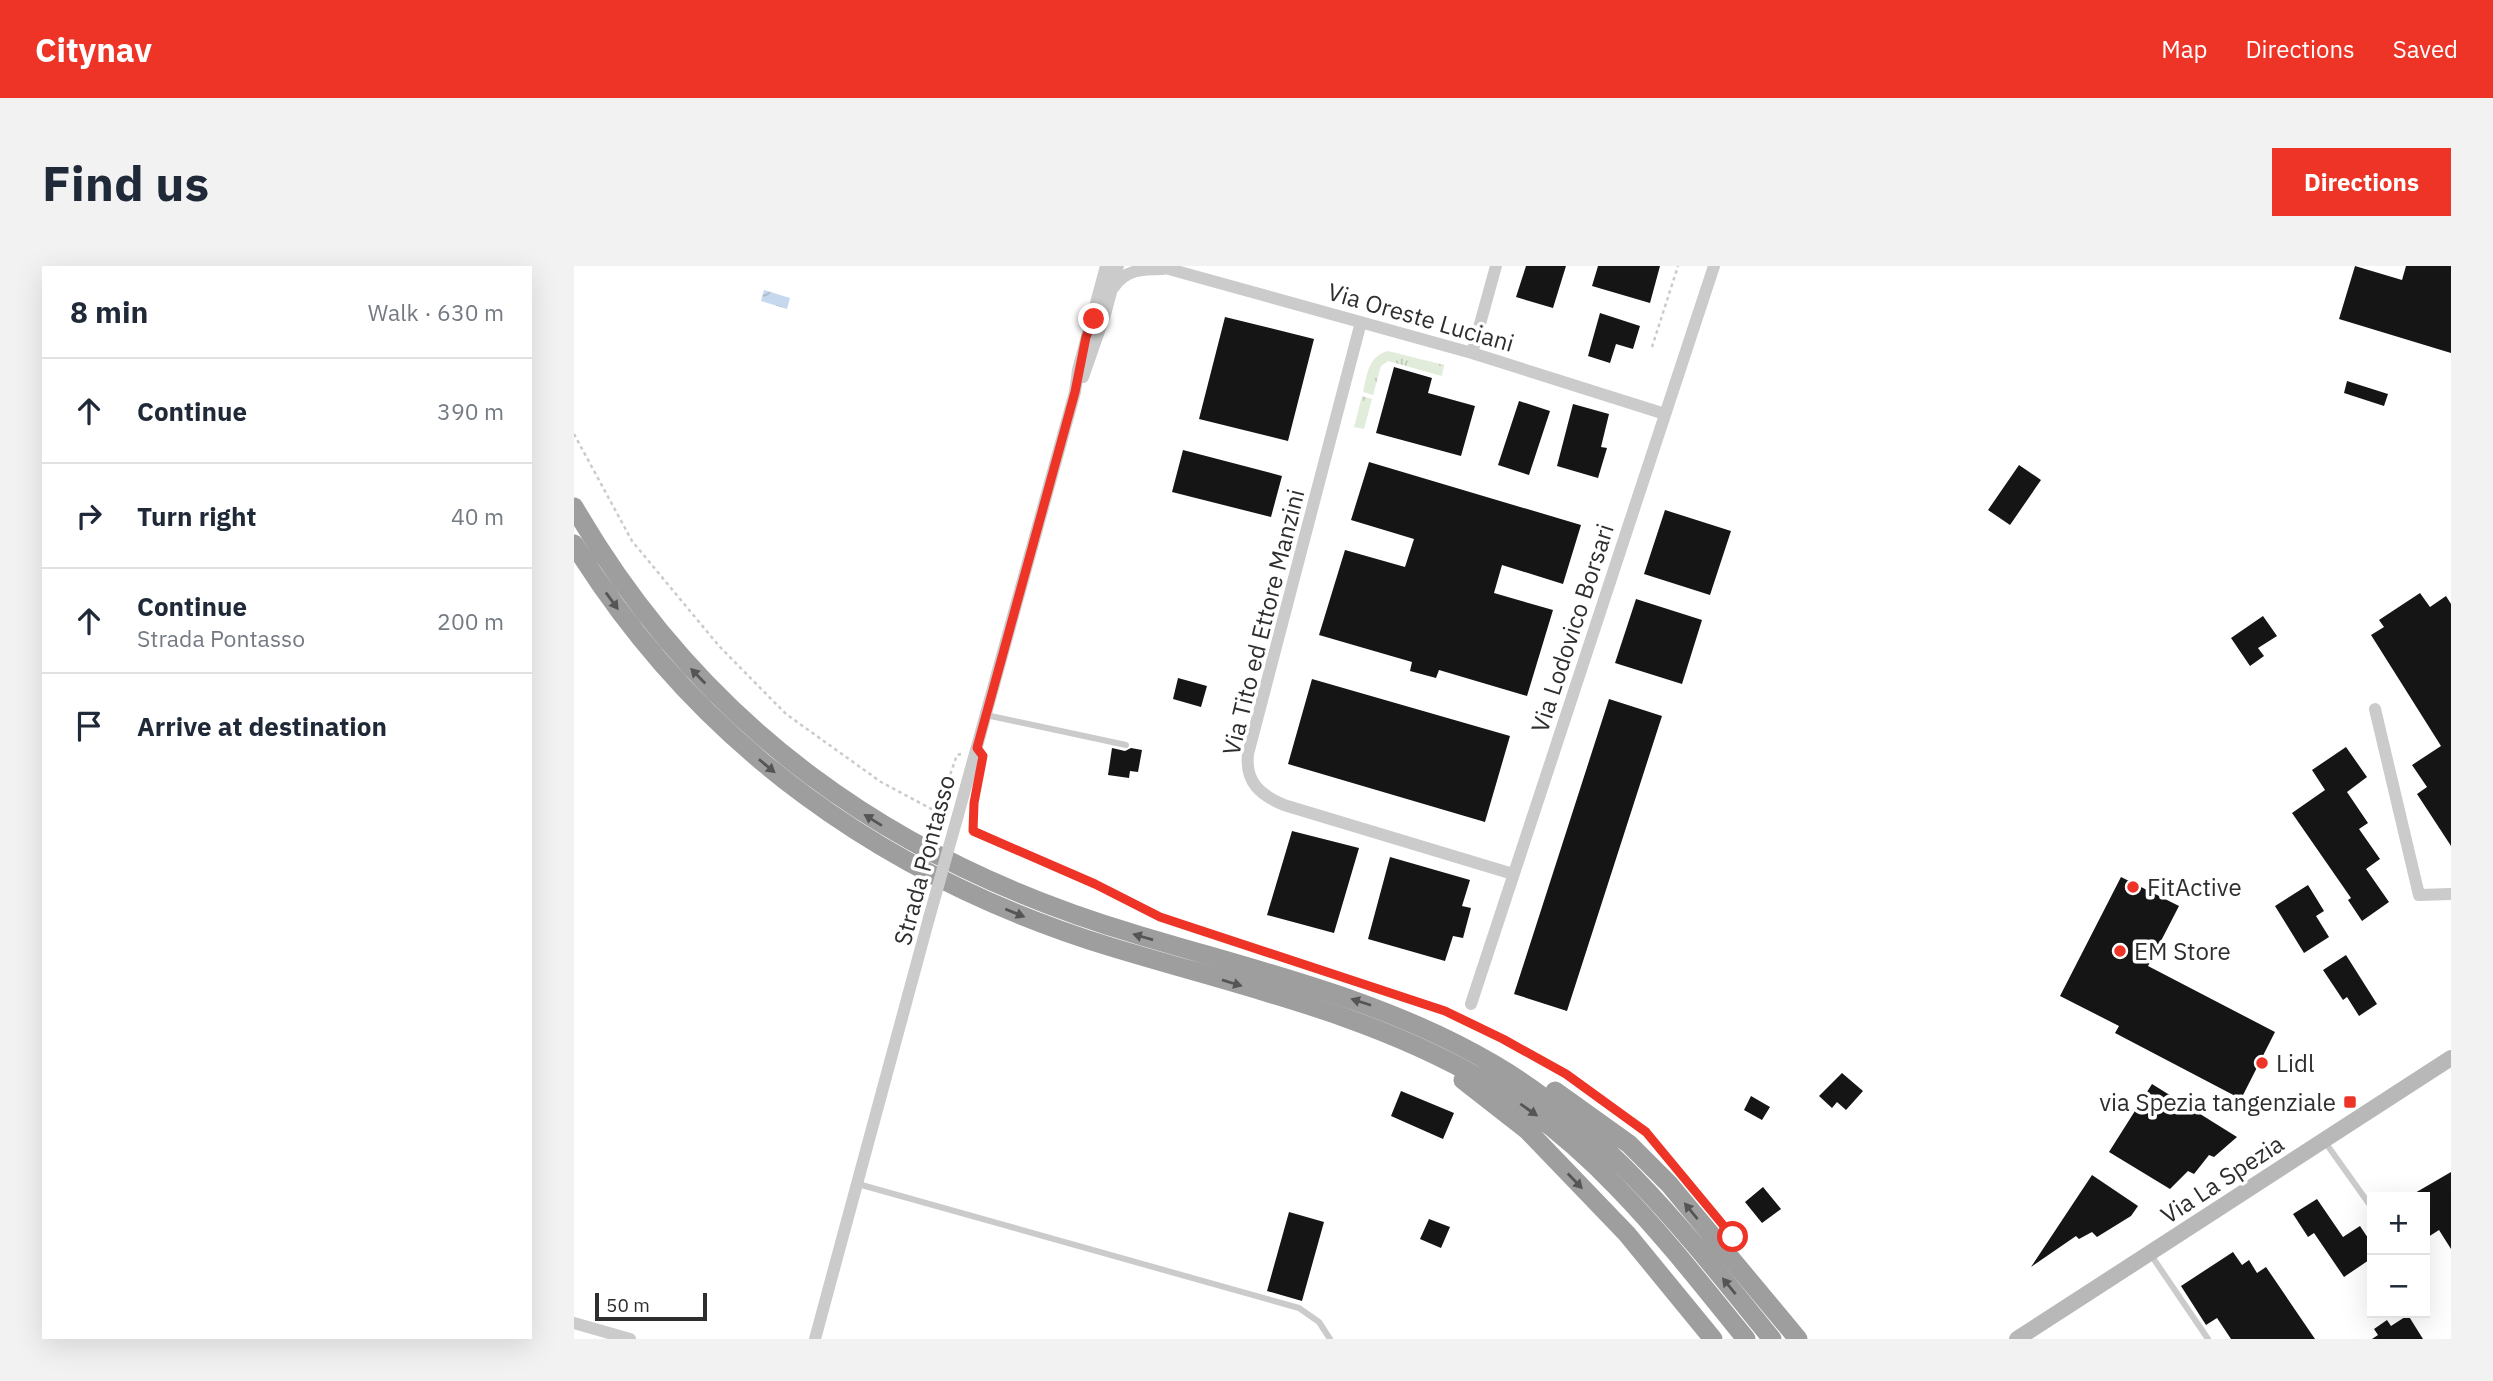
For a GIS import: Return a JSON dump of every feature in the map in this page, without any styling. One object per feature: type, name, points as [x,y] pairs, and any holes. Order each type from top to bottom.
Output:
[{"type":"highway","points":[[574,507],[630,593],[697,675],[774,748],[839,797],[880,824],[950,863],[1040,903],[1393,1024],[1442,1029],[1510,1062],[1584,1109],[1629,1144],[1669,1184],[1798,1339]]},
{"type":"highway","points":[[574,544],[640,638],[717,722],[804,796],[878,845],[953,886],[1032,920],[1456,1043],[1498,1066],[1539,1093],[1615,1156],[1670,1215],[1772,1339]]},
{"type":"highway","points":[[1393,1024],[1527,1130],[1626,1234],[1713,1339]]},
{"type":"highway","points":[[1393,1024],[1440,1056],[1491,1085],[1567,1139],[1642,1212],[1746,1339]]},
{"type":"main road","name":"Via La Spezia","points":[[2017,1339],[2451,1058]]},
{"type":"street","name":"Strada Pontasso","points":[[815,1339],[1075,392],[1105,266]]},
{"type":"street","name":"Strada Pontasso","points":[[1086,337],[1101,305],[1112,266]]},
{"type":"street","name":"Strada Pontasso","points":[[1075,392],[1086,369],[1118,266]]},
{"type":"street","points":[[1472,353],[1496,266]]},
{"type":"street","name":"Via Lodovico Borsari","points":[[1471,1004],[1714,266]]},
{"type":"street","name":"Via Oreste Luciani","points":[[1111,294],[1118,281],[1131,272],[1158,267],[1472,353],[1665,414]]},
{"type":"street","name":"Via Tito ed Ettore Manzini","points":[[1361,322],[1248,754],[1248,774],[1256,789],[1265,797],[1284,805],[1513,874]]},
{"type":"street","points":[[2375,709],[2419,895],[2451,894]]},
{"type":"street","points":[[574,1323],[630,1339]]},
{"type":"lane","points":[[986,715],[1126,745]]},
{"type":"lane","points":[[2324,1140],[2367,1201]]},
{"type":"lane","points":[[858,1184],[1299,1308],[1319,1322],[1330,1339]]},
{"type":"lane","points":[[2150,1253],[2208,1339]]},
{"type":"path","points":[[1652,347],[1678,266]]},
{"type":"path","points":[[574,434],[632,541],[719,646],[786,713],[881,782],[937,812],[957,755],[977,748]]},
{"type":"path","points":[[974,803],[973,831],[1095,884],[1160,917],[1275,956]]},
{"type":"path","points":[[1367,985],[1445,1011],[1566,1074],[1646,1132],[1664,1153]]},
{"type":"green space","points":[[1388,351],[1444,365],[1442,376],[1388,361],[1381,366],[1373,395],[1363,392],[1372,362]]},
{"type":"green space","points":[[1362,396],[1372,399],[1364,429],[1354,427]]},
{"type":"water","points":[[764,290],[790,298],[787,309],[761,301]]},
{"type":"building","points":[[1526,266],[1566,266],[1553,308],[1516,297]]},
{"type":"building","points":[[1598,266],[1660,266],[1650,303],[1592,286]]},
{"type":"building","points":[[2355,266],[2402,280],[2406,266],[2451,266],[2451,353],[2339,319]]},
{"type":"building","points":[[1600,313],[1640,326],[1633,349],[1616,344],[1610,363],[1588,356]]},
{"type":"building","points":[[1225,317],[1314,339],[1288,441],[1199,419]]},
{"type":"building","points":[[1394,367],[1432,378],[1428,393],[1475,406],[1461,456],[1376,433]]},
{"type":"building","points":[[2347,381],[2388,394],[2384,406],[2344,393]]},
{"type":"building","points":[[1519,401],[1550,411],[1529,475],[1498,465]]},
{"type":"building","points":[[1573,404],[1609,414],[1601,447],[1607,448],[1598,478],[1557,466]]},
{"type":"building","points":[[1183,450],[1282,476],[1271,517],[1172,492]]},
{"type":"building","points":[[1369,462],[1581,525],[1563,584],[1502,565],[1494,593],[1553,610],[1527,696],[1439,670],[1436,678],[1410,671],[1412,662],[1319,635],[1345,550],[1405,567],[1414,539],[1351,520]]},
{"type":"building","points":[[2019,465],[2041,480],[2010,525],[1988,510]]},
{"type":"building","points":[[1665,510],[1731,531],[1710,595],[1644,574]]},
{"type":"building","points":[[2420,593],[2430,607],[2446,596],[2451,604],[2451,846],[2417,794],[2427,787],[2412,765],[2441,746],[2371,635],[2384,627],[2379,620]]},
{"type":"building","points":[[1636,599],[1702,620],[1682,684],[1615,663]]},
{"type":"building","points":[[2263,616],[2277,636],[2258,648],[2264,656],[2250,666],[2231,638]]},
{"type":"building","points":[[1178,678],[1207,686],[1201,707],[1173,699]]},
{"type":"building","points":[[1312,679],[1510,736],[1485,822],[1288,764]]},
{"type":"building","points":[[1609,699],[1662,716],[1567,1011],[1514,994]]},
{"type":"building","points":[[2346,747],[2367,777],[2347,792],[2368,823],[2359,829],[2380,859],[2366,869],[2389,902],[2362,921],[2348,900],[2351,898],[2292,813],[2325,790],[2312,770]]},
{"type":"building","points":[[1112,748],[1125,751],[1131,748],[1142,750],[1138,772],[1130,771],[1129,778],[1108,775]]},
{"type":"building","points":[[1292,831],[1359,848],[1334,933],[1267,915]]},
{"type":"building","points":[[1390,857],[1470,880],[1462,906],[1471,908],[1463,938],[1453,936],[1445,961],[1368,939]]},
{"type":"building","points":[[2121,877],[2179,906],[2148,966],[2275,1032],[2241,1099],[2115,1033],[2119,1026],[2060,996]]},
{"type":"building","points":[[2308,885],[2324,911],[2316,916],[2329,937],[2304,953],[2275,906]]},
{"type":"building","points":[[2346,955],[2377,1004],[2359,1016],[2347,997],[2343,1000],[2323,970]]},
{"type":"building","points":[[1842,1073],[1863,1091],[1846,1110],[1837,1102],[1832,1108],[1819,1096]]},
{"type":"building","points":[[2152,1084],[2237,1137],[2214,1157],[2209,1155],[2194,1174],[2188,1171],[2170,1189],[2109,1152]]},
{"type":"building","points":[[1401,1091],[1454,1113],[1443,1139],[1391,1116]]},
{"type":"building","points":[[1751,1096],[1770,1107],[1762,1120],[1744,1110]]},
{"type":"building","points":[[2451,1172],[2451,1249],[2439,1230],[2430,1236],[2430,1192],[2417,1192]]},
{"type":"building","points":[[2092,1175],[2138,1206],[2131,1216],[2097,1237],[2092,1232],[2079,1239],[2076,1236],[2031,1267]]},
{"type":"building","points":[[1763,1187],[1781,1209],[1762,1223],[1745,1202]]},
{"type":"building","points":[[2317,1199],[2343,1237],[2360,1226],[2367,1236],[2367,1261],[2344,1277],[2314,1233],[2308,1237],[2293,1214]]},
{"type":"building","points":[[1289,1212],[1324,1222],[1302,1301],[1267,1291]]},
{"type":"building","points":[[1429,1219],[1450,1227],[1441,1248],[1420,1239]]},
{"type":"building","points":[[2233,1252],[2242,1265],[2249,1260],[2257,1273],[2266,1267],[2315,1339],[2231,1339],[2217,1318],[2206,1325],[2181,1286]]},
{"type":"building","points":[[2403,1318],[2410,1318],[2423,1339],[2372,1339],[2378,1335],[2374,1329],[2387,1320],[2391,1326]]},
{"type":"place","name":"FitActive","points":[[2133,887]]},
{"type":"place","name":"EM Store","points":[[2120,951]]},
{"type":"place","name":"Lidl","points":[[2262,1063]]},
{"type":"place","name":"via Spezia tangenziale","points":[[2350,1102]]},
{"type":"route","points":[[1094,319],[1086,337],[1075,392],[977,748],[983,756],[974,803],[973,831],[1095,884],[1160,917],[1445,1011],[1503,1039],[1566,1074],[1646,1132],[1733,1237]]}]
